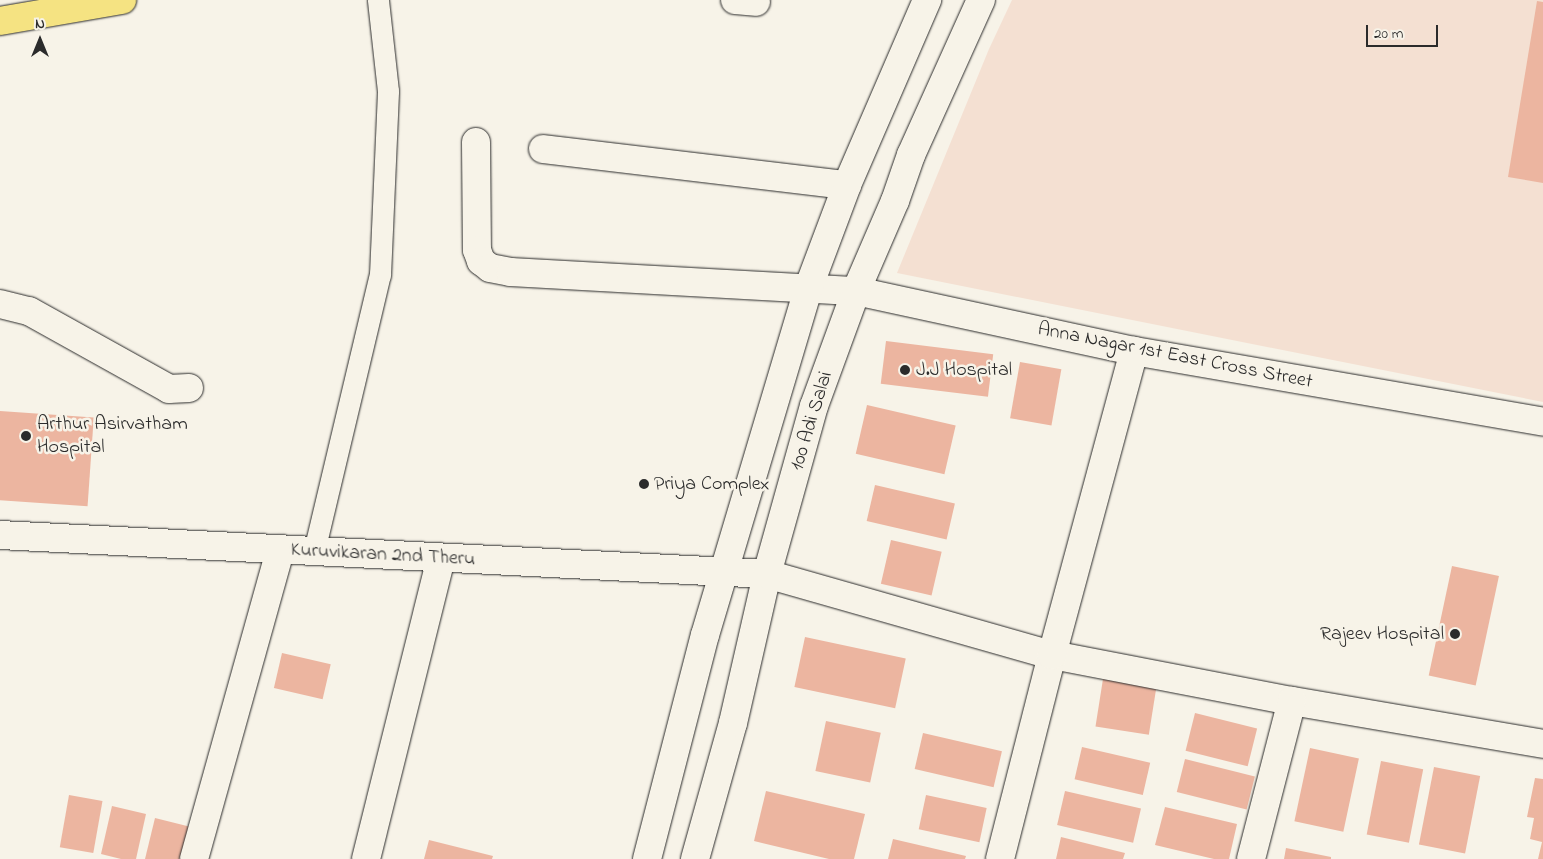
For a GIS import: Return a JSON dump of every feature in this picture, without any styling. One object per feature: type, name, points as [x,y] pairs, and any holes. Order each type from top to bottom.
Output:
[{"type":"main road","points":[[0,21],[122,0]]},
{"type":"street","points":[[314,551],[380,275],[388,91],[378,0]]},
{"type":"street","name":"100 Adi Salai","points":[[646,859],[723,572],[808,289],[847,185],[927,0]]},
{"type":"street","name":"100 Adi Salai","points":[[695,859],[733,723],[767,574],[814,406],[856,291],[895,201],[911,155],[981,0]]},
{"type":"street","name":"Anna Nagar 1st East Cross Street","points":[[476,142],[477,250],[481,261],[490,268],[511,272],[856,291],[1134,351],[1543,422]]},
{"type":"street","points":[[543,149],[847,185]]},
{"type":"street","points":[[0,304],[30,311],[169,389],[189,388]]},
{"type":"street","points":[[1000,859],[1052,655],[1134,351]]},
{"type":"street","name":"Kuruvikaran 2nd Theru","points":[[0,536],[767,574],[1052,655],[1292,701],[1543,744]]},
{"type":"street","points":[[194,859],[280,550]]},
{"type":"street","points":[[366,859],[441,558]]},
{"type":"street","points":[[1251,859],[1292,701]]},
{"type":"shaded area","points":[[1012,0],[1543,0],[1543,402],[897,273],[989,49]]},
{"type":"building","points":[[1537,1],[1543,2],[1543,183],[1508,177]]},
{"type":"building","points":[[886,341],[993,354],[988,397],[881,384]]},
{"type":"building","points":[[1020,362],[1061,369],[1051,425],[1010,418]]},
{"type":"building","points":[[867,405],[956,425],[944,474],[856,454]]},
{"type":"building","points":[[0,411],[94,418],[88,506],[0,500]]},
{"type":"building","points":[[875,485],[955,503],[947,539],[867,521]]},
{"type":"building","points":[[891,540],[942,552],[932,596],[881,584]]},
{"type":"building","points":[[1452,566],[1499,576],[1476,686],[1429,676]]},
{"type":"building","points":[[805,637],[906,658],[895,708],[794,687]]},
{"type":"building","points":[[282,653],[331,664],[323,699],[274,688]]},
{"type":"building","points":[[1103,679],[1156,687],[1149,735],[1095,726]]},
{"type":"building","points":[[1195,713],[1257,728],[1248,766],[1186,751]]},
{"type":"building","points":[[826,721],[881,733],[870,783],[815,771]]},
{"type":"building","points":[[923,733],[1002,751],[994,787],[915,769]]},
{"type":"building","points":[[1082,747],[1150,763],[1143,795],[1075,779]]},
{"type":"building","points":[[1310,748],[1359,758],[1343,832],[1294,821]]},
{"type":"building","points":[[1185,759],[1255,776],[1247,809],[1177,792]]},
{"type":"building","points":[[1381,761],[1423,769],[1409,843],[1367,835]]},
{"type":"building","points":[[1434,767],[1480,776],[1465,854],[1419,845]]},
{"type":"building","points":[[1535,778],[1543,779],[1543,859],[1538,859],[1542,842],[1530,839],[1534,818],[1527,817]]},
{"type":"building","points":[[766,791],[865,814],[854,859],[829,859],[754,841]]},
{"type":"building","points":[[1065,791],[1141,809],[1133,843],[1057,825]]},
{"type":"building","points":[[69,795],[102,801],[93,853],[60,847]]},
{"type":"building","points":[[926,795],[987,808],[979,842],[919,829]]},
{"type":"building","points":[[112,806],[146,814],[136,859],[121,859],[101,854]]},
{"type":"building","points":[[1165,807],[1237,824],[1229,859],[1214,859],[1155,845]]},
{"type":"building","points":[[155,818],[199,829],[191,859],[145,859]]},
{"type":"building","points":[[1061,837],[1125,853],[1123,859],[1056,859]]},
{"type":"building","points":[[893,839],[966,856],[965,859],[888,859]]},
{"type":"building","points":[[429,840],[493,856],[492,859],[424,859]]},
{"type":"building","points":[[1286,848],[1331,857],[1331,859],[1284,859]]},
{"type":"place","name":"J.J Hospital","points":[[905,370]]},
{"type":"place","name":"Arthur Asirvatham Hospital","points":[[26,436]]},
{"type":"place","name":"Priya Complex","points":[[644,484]]},
{"type":"place","name":"Rajeev Hospital","points":[[1455,634]]}]
